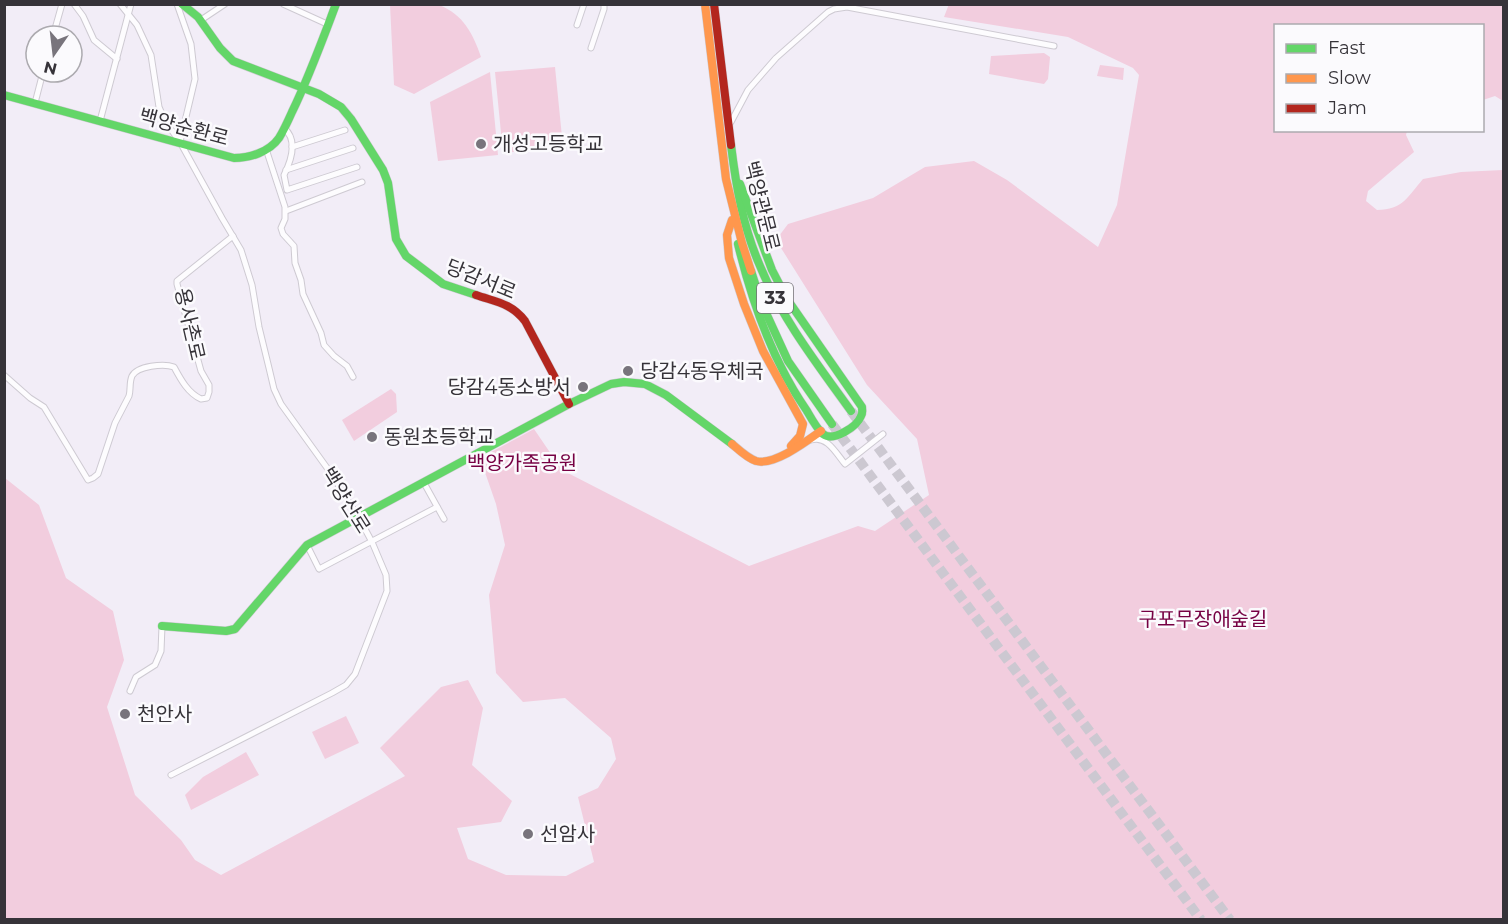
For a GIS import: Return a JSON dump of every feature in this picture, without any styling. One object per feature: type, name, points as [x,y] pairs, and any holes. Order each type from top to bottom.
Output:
[{"type":"main road","name":"당감서로","points":[[179,4],[189,9],[201,20],[223,53],[232,61],[326,97],[341,107],[379,161],[386,177],[396,239],[406,256],[443,284],[503,303],[517,311],[525,321],[569,404]]},
{"type":"main road","points":[[266,149],[279,138],[304,88],[336,4]]},
{"type":"main road","name":"백양관문로","points":[[705,4],[732,220],[751,295],[781,367],[799,400],[821,431]]},
{"type":"main road","name":"백양관문로","points":[[714,4],[734,168],[750,242],[760,269],[781,310],[851,411]]},
{"type":"main road","name":"백양순환로","points":[[4,95],[234,158],[251,156],[266,149]]},
{"type":"main road","points":[[162,626],[226,631],[235,629],[307,545],[610,384],[624,382],[645,384],[666,395],[752,459],[758,461],[765,461],[784,453],[821,431],[826,436],[833,437],[841,434],[860,419],[862,407],[787,299],[772,270],[734,168]]},
{"type":"main road","name":"백양관문로","points":[[726,179],[742,243],[761,302],[789,361],[832,424]]},
{"type":"main road","points":[[732,220],[728,235],[729,258],[744,304],[763,351],[803,424],[800,436],[784,453]]},
{"type":"street","points":[[56,24],[62,4]]},
{"type":"street","points":[[75,4],[94,40],[117,59]]},
{"type":"street","name":"백양산로","points":[[120,4],[136,25],[151,55],[159,107],[165,121],[180,142],[241,250],[249,273],[258,327],[279,400],[330,472],[359,518],[386,575],[387,591],[355,674],[346,685],[171,775]]},
{"type":"street","points":[[100,121],[131,4]]},
{"type":"street","points":[[179,4],[191,44],[195,78],[180,142]]},
{"type":"street","points":[[201,20],[225,4]]},
{"type":"street","points":[[283,4],[327,24]]},
{"type":"street","points":[[577,25],[584,4]]},
{"type":"street","points":[[591,48],[604,4]]},
{"type":"street","points":[[729,126],[744,96],[757,79],[776,58],[834,9],[847,7],[1054,46]]},
{"type":"street","points":[[35,103],[40,84]]},
{"type":"street","points":[[284,128],[291,139],[292,147],[290,162],[284,175],[287,190],[357,167]]},
{"type":"street","points":[[292,147],[345,130]]},
{"type":"street","points":[[286,170],[353,148]]},
{"type":"street","points":[[266,149],[285,207],[285,219],[281,228],[294,246],[295,263],[303,294],[324,345],[347,366],[353,377]]},
{"type":"street","points":[[285,211],[362,182]]},
{"type":"street","name":"용사촌로","points":[[4,375],[44,407],[88,480],[93,478],[98,474],[115,423],[129,396],[133,374],[139,369],[168,365],[174,367],[192,393],[201,399],[207,398],[210,386],[201,371],[177,281],[233,236]]},
{"type":"street","points":[[806,441],[817,438],[825,440],[845,464],[883,434]]},
{"type":"street","points":[[424,483],[444,519]]},
{"type":"street","points":[[307,545],[319,569],[437,507]]},
{"type":"street","points":[[130,691],[136,677],[155,665],[161,651],[162,626]]},
{"type":"green space","name":"구포무장애숲길","points":[[949,4],[1503,5],[1503,101],[1495,96],[1484,100],[1484,24],[1274,24],[1274,132],[1407,132],[1414,152],[1368,191],[1366,201],[1377,210],[1399,205],[1423,179],[1461,172],[1503,170],[1503,919],[5,919],[5,478],[39,505],[66,578],[113,611],[124,660],[107,707],[135,795],[181,840],[195,860],[221,875],[405,776],[380,748],[441,687],[468,680],[483,708],[472,765],[512,801],[501,822],[457,828],[468,859],[506,875],[566,876],[594,862],[578,797],[598,788],[616,759],[611,738],[565,698],[523,702],[496,673],[489,595],[505,545],[496,504],[480,458],[534,429],[562,470],[749,566],[858,526],[875,531],[929,495],[917,439],[867,385],[776,240],[788,224],[873,198],[925,167],[974,161],[1007,180],[1098,247],[1117,205],[1139,75],[1133,68],[1068,37],[944,17]]},
{"type":"green space","points":[[390,5],[439,5],[461,19],[481,57],[414,94],[394,85]]},
{"type":"green space","points":[[1044,53],[1050,57],[1048,79],[1044,84],[989,74],[991,56]]},
{"type":"green space","points":[[1100,65],[1124,68],[1123,80],[1097,76]]},
{"type":"green space","points":[[555,67],[563,147],[503,153],[495,72]]},
{"type":"green space","points":[[490,72],[498,155],[438,161],[430,102]]},
{"type":"green space","points":[[391,389],[396,394],[397,412],[354,441],[342,420]]},
{"type":"green space","points":[[346,716],[359,743],[325,759],[312,732]]},
{"type":"green space","points":[[246,752],[259,775],[191,810],[185,795],[203,777]]},
{"type":"tunnel","points":[[851,411],[1230,920]]},
{"type":"tunnel","points":[[832,424],[1201,920]]},
{"type":"traffic: fast","points":[[182,4],[198,17],[220,48],[233,61],[319,94],[341,107],[383,170],[388,183],[396,239],[406,256],[443,284],[476,295]]},
{"type":"traffic: fast","points":[[4,95],[234,158],[246,157],[270,147],[283,132],[310,72],[336,4]]},
{"type":"traffic: fast","points":[[731,145],[735,176],[749,236],[769,286],[790,323],[851,411]]},
{"type":"traffic: fast","points":[[738,244],[757,309],[783,372],[823,434],[833,436],[844,432],[859,420],[862,407],[787,299],[772,270],[740,184]]},
{"type":"traffic: fast","points":[[751,271],[761,302],[788,361],[832,424]]},
{"type":"traffic: fast","points":[[162,626],[226,631],[235,629],[307,545],[569,404],[611,384],[624,382],[645,384],[666,395],[732,444]]},
{"type":"traffic: slow","points":[[705,4],[726,179],[751,271]]},
{"type":"traffic: slow","points":[[732,220],[727,235],[729,258],[744,304],[763,351],[803,424],[800,436],[791,446]]},
{"type":"traffic: slow","points":[[732,444],[749,458],[763,462],[790,452],[821,431]]},
{"type":"traffic: jam","points":[[714,4],[731,145]]},
{"type":"traffic: jam","points":[[476,295],[509,307],[520,315],[569,404]]},
{"type":"place","name":"개성고등학교","points":[[481,144]]},
{"type":"place","name":"당감4동우체국","points":[[628,371]]},
{"type":"place","name":"당감4동소방서","points":[[583,387]]},
{"type":"place","name":"동원초등학교","points":[[372,437]]},
{"type":"place","name":"천안사","points":[[125,714]]},
{"type":"place","name":"선암사","points":[[528,834]]},
{"type":"park label","name":"백양가족공원","points":[[522,463]]}]
